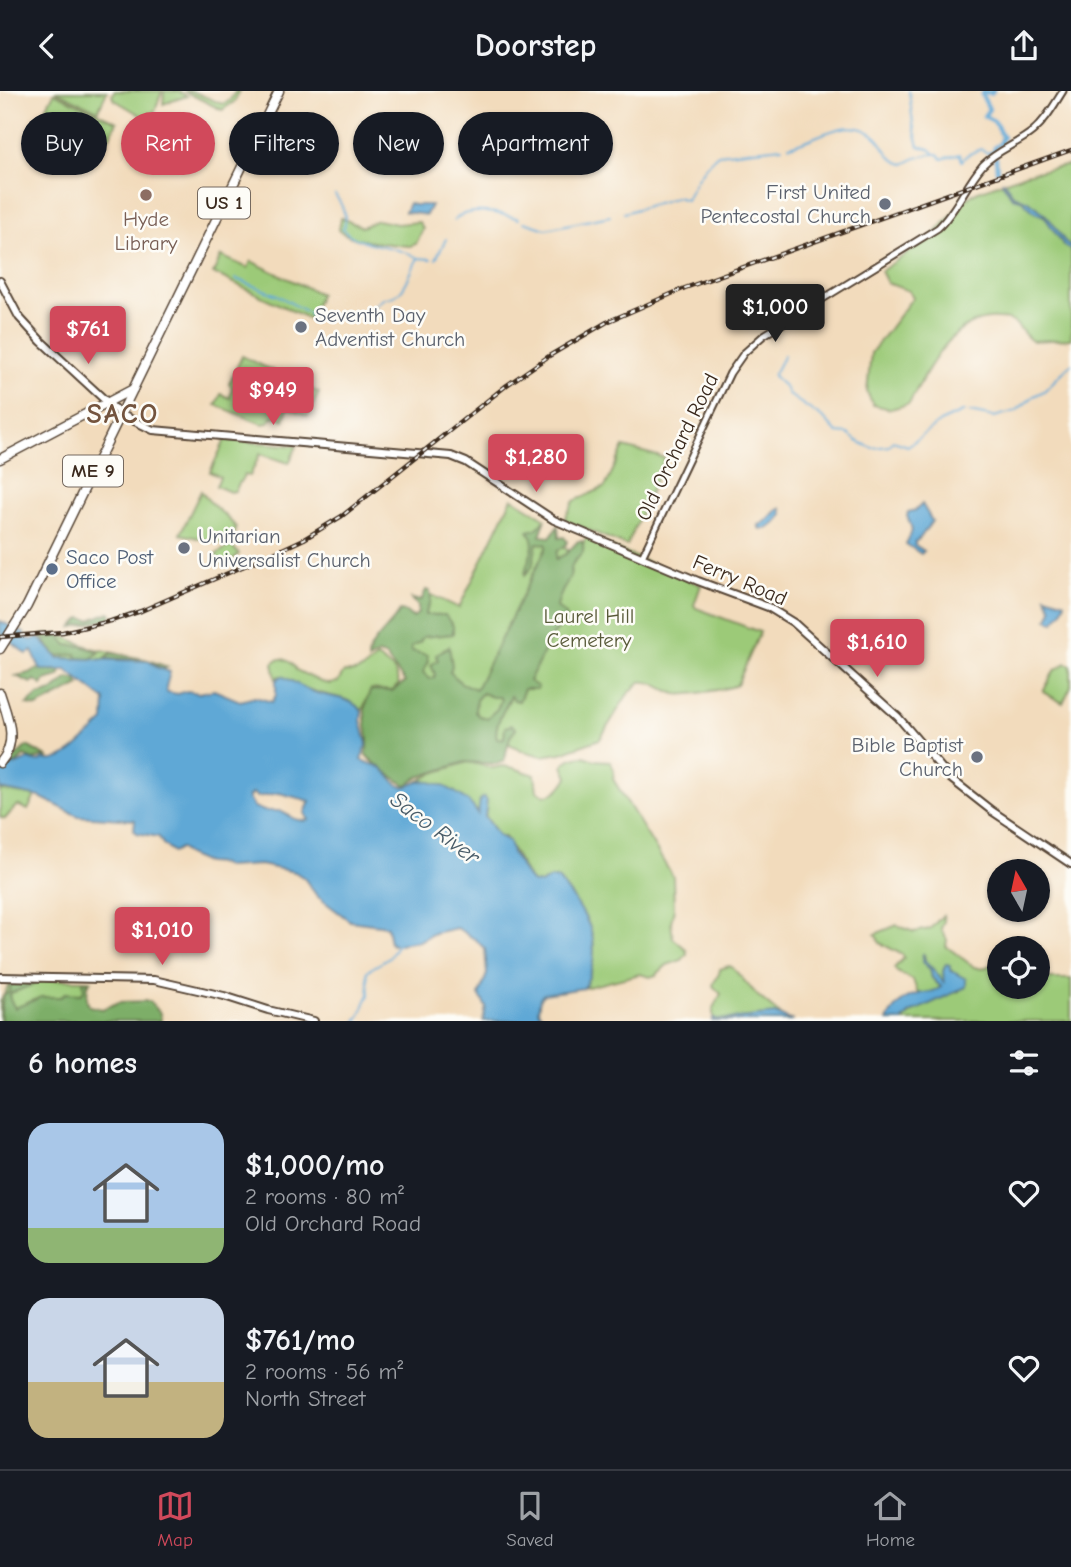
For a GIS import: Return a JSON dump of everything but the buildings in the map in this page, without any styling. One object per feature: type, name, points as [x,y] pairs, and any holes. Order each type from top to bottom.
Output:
[{"type":"main road","name":"US 1","points":[[131,392],[279,91]]},
{"type":"main road","name":"Ferry Road","points":[[0,282],[26,326],[120,414],[159,432],[451,456],[471,465],[549,517],[698,581],[768,607],[789,619],[898,717],[945,774],[992,811],[1071,865]]},
{"type":"main road","points":[[0,459],[108,400],[131,392]]},
{"type":"main road","points":[[120,414],[131,392]]},
{"type":"main road","name":"ME 9","points":[[0,649],[29,603],[120,414]]},
{"type":"main road","points":[[0,693],[12,738],[9,751],[0,763]]},
{"type":"main road","points":[[0,977],[152,979],[314,1021]]},
{"type":"street","name":"Old Orchard Road","points":[[642,557],[730,373],[747,349],[768,332],[938,228],[982,166],[997,153],[1034,130],[1046,118],[1063,91]]},
{"type":"green space","points":[[55,91],[107,91],[98,111]]},
{"type":"green space","points":[[114,91],[162,91],[154,112],[135,112],[112,96]]},
{"type":"green space","points":[[164,91],[178,91],[187,96],[163,104]]},
{"type":"green space","points":[[184,91],[192,91],[222,104],[239,91],[235,101],[222,110]]},
{"type":"green space","points":[[54,93],[95,112],[44,112]]},
{"type":"green space","points":[[107,117],[117,122],[107,142]]},
{"type":"green space","points":[[1071,165],[1071,339],[1032,341],[1011,321],[981,320],[967,326],[943,348],[909,404],[891,409],[873,405],[867,392],[871,353],[913,297],[909,291],[887,283],[881,271],[933,236],[964,201],[976,192],[1025,174]]},
{"type":"green space","points":[[341,218],[362,227],[377,220],[397,224],[419,222],[423,229],[416,244],[410,246],[372,242],[353,238],[339,230]]},
{"type":"green space","points":[[221,256],[248,268],[251,261],[320,294],[309,319],[213,273]]},
{"type":"green space","points":[[242,356],[319,393],[308,416],[288,408],[284,420],[274,416],[268,423],[262,424],[216,405],[221,394],[230,398],[232,387],[229,384]]},
{"type":"green space","points":[[225,440],[297,446],[289,463],[260,454],[250,476],[244,475],[235,491],[230,492],[216,486],[220,477],[210,472]]},
{"type":"green space","points":[[624,447],[665,458],[627,546],[564,520],[574,501],[605,487]]},
{"type":"green space","points":[[201,491],[236,527],[235,533],[219,543],[180,534]]},
{"type":"green space","name":"Laurel Hill Cemetery","points":[[512,498],[544,518],[537,537],[578,554],[587,536],[701,585],[694,605],[696,608],[760,632],[737,685],[706,692],[676,694],[650,682],[640,682],[627,695],[600,739],[561,753],[542,756],[523,751],[492,735],[395,667],[401,612],[416,618],[430,594],[459,608]]},
{"type":"green space","points":[[545,521],[540,536],[550,537],[558,526],[559,538],[564,537],[567,541],[566,545],[557,551],[556,559],[566,554],[578,541],[582,541],[583,550],[572,565],[557,607],[566,615],[567,620],[552,636],[529,681],[538,687],[524,689],[519,701],[511,696],[498,723],[497,739],[504,738],[505,727],[512,725],[516,729],[510,737],[504,761],[496,764],[465,762],[404,784],[366,755],[368,740],[365,709],[371,690],[392,691],[405,682],[385,656],[378,654],[368,660],[371,647],[400,611],[413,618],[418,613],[418,606],[412,599],[421,601],[426,590],[430,591],[431,600],[425,615],[445,615],[453,626],[453,634],[423,637],[411,647],[412,651],[427,655],[428,661],[423,672],[429,679],[434,678],[431,665],[438,660],[436,655],[449,646],[452,666],[450,672],[461,683],[476,689],[546,548],[546,544],[537,543],[532,567],[525,575],[533,547],[528,531],[536,529]],"holes":[[[482,693],[499,697],[501,700],[497,709],[487,718],[479,716],[475,712],[476,700]]]},
{"type":"green space","points":[[231,545],[239,554],[225,566],[215,555]]},
{"type":"green space","points":[[110,612],[112,614],[109,619],[73,627],[81,618],[90,620]]},
{"type":"green space","points":[[58,634],[91,648],[124,654],[124,660],[58,658],[41,640],[42,635]]},
{"type":"green space","points":[[59,636],[67,645],[82,646],[100,652],[91,659],[77,658],[76,654],[57,656],[43,640]]},
{"type":"green space","points":[[111,653],[145,659],[148,660],[105,658]]},
{"type":"green space","points":[[377,657],[394,670],[399,684],[392,691],[371,689],[362,711],[349,701],[312,691],[279,676],[276,680],[273,663],[280,659],[286,660],[296,670],[330,684],[338,682],[344,672],[359,671]]},
{"type":"green space","points":[[150,661],[168,667],[162,669]]},
{"type":"green space","points":[[1066,663],[1071,665],[1071,686],[1063,703],[1043,692],[1054,671]]},
{"type":"green space","points":[[37,669],[61,671],[59,676],[45,680],[42,685],[35,680],[31,683],[16,676]]},
{"type":"green space","points":[[68,678],[76,680],[80,685],[37,707],[27,705],[38,695],[53,691]]},
{"type":"green space","points":[[27,746],[49,758],[33,760],[24,756],[15,764],[6,765]]},
{"type":"green space","points":[[584,756],[610,761],[614,770],[613,779],[673,877],[673,938],[686,949],[687,954],[682,960],[667,965],[650,977],[640,974],[584,988],[594,957],[593,943],[585,916],[568,891],[557,878],[540,884],[531,882],[505,837],[499,836],[485,815],[486,810],[479,814],[451,790],[417,782],[434,773],[468,762],[493,768],[514,768],[535,775],[537,791],[547,795],[559,789],[568,777],[563,766],[565,763],[572,758]]},
{"type":"green space","points":[[0,790],[35,796],[28,810],[17,805],[5,819],[0,817]]},
{"type":"green space","points":[[943,915],[941,929],[947,940],[946,946],[974,967],[982,969],[987,967],[987,999],[1050,999],[1050,979],[1071,979],[1071,1021],[902,1021],[921,1007],[959,991],[958,975],[950,970],[944,975],[945,984],[925,961],[932,978],[941,987],[934,992],[918,994],[913,980],[894,968],[904,958],[903,955],[880,943],[875,934],[897,925],[914,932],[930,929]]},
{"type":"green space","points":[[729,966],[781,1015],[720,1020],[713,1018],[713,1008],[721,994],[713,986],[720,969]]},
{"type":"green space","points":[[12,979],[91,980],[72,1021],[0,1021],[0,1002]]},
{"type":"green space","points":[[11,980],[32,980],[34,984],[10,994],[15,1008],[41,997],[61,997],[65,993],[81,994],[84,991],[83,981],[88,981],[89,1006],[102,1009],[119,1002],[150,1001],[160,1013],[161,1021],[0,1021],[3,996],[10,991]]},
{"type":"water","points":[[1004,181],[1013,195],[1032,204],[1048,218],[1071,246],[1071,250],[1064,246],[1044,216],[1034,212],[1021,199],[1012,197],[1002,182]]},
{"type":"water","points":[[409,203],[431,205],[426,215],[405,212]]},
{"type":"water","points":[[922,504],[932,521],[915,542],[915,545],[924,551],[921,554],[906,544],[912,531],[908,512],[916,510]]},
{"type":"water","points":[[781,508],[782,515],[775,524],[766,529],[759,528],[759,525]]},
{"type":"water","points":[[1046,596],[1065,602],[1054,622],[1048,619],[1052,609]]},
{"type":"water","name":"Saco River","points":[[0,621],[24,633],[25,638],[32,640],[38,637],[58,658],[149,661],[170,672],[167,692],[178,694],[214,690],[240,701],[255,697],[272,702],[276,695],[276,680],[282,676],[314,692],[340,698],[357,706],[362,711],[361,720],[367,744],[361,760],[380,768],[401,786],[423,781],[446,787],[462,796],[478,814],[480,800],[484,797],[487,801],[485,816],[499,836],[509,841],[512,853],[531,882],[540,884],[557,878],[568,891],[585,916],[593,943],[591,972],[584,988],[544,994],[540,998],[538,1011],[546,1021],[483,1021],[486,1007],[479,995],[487,974],[485,949],[457,928],[434,933],[419,941],[392,945],[387,926],[350,921],[317,896],[304,878],[295,872],[260,865],[227,867],[206,863],[187,855],[180,848],[173,852],[159,837],[137,833],[134,830],[135,820],[78,816],[40,797],[0,789],[0,769],[28,759],[38,762],[60,758],[76,748],[104,721],[105,700],[66,670],[41,670],[32,651],[27,654],[0,633]],"holes":[[[253,793],[257,797],[279,793],[310,801],[305,813],[309,820],[295,819],[280,811],[264,811],[254,807],[248,797]]]},
{"type":"water","points":[[923,953],[925,961],[944,983],[943,971],[946,964],[950,965],[950,970],[966,979],[966,987],[910,1013],[902,1021],[887,1021],[904,1000],[941,987],[932,978],[930,969],[922,962]]},
{"type":"water","points":[[775,1014],[793,1021],[712,1021],[713,1018],[720,1020]]},
{"type":"waterway","points":[[909,91],[919,146],[930,149],[935,154]]},
{"type":"waterway","points":[[993,91],[984,92],[982,95],[989,109],[984,116],[994,121],[1003,137],[1000,144],[995,146],[994,152]]},
{"type":"waterway","points":[[789,146],[834,130],[856,127],[877,138],[890,156],[904,164],[933,154],[938,154],[942,159],[960,154],[962,161],[967,155],[981,149],[987,153],[994,150]]},
{"type":"waterway","points":[[624,213],[677,197],[686,200],[699,175],[718,154],[782,147]]},
{"type":"waterway","points":[[996,158],[997,171]]},
{"type":"waterway","points":[[335,195],[344,212],[343,229],[349,235],[418,258]]},
{"type":"waterway","points":[[454,220],[476,212],[519,219]]},
{"type":"waterway","points":[[524,222],[546,229],[610,216]]},
{"type":"waterway","points":[[436,259],[446,239]]},
{"type":"waterway","points":[[371,309],[384,298],[402,290],[418,258],[431,259]]},
{"type":"waterway","points":[[236,279],[277,295],[305,311]]},
{"type":"waterway","points":[[308,312],[313,318],[358,312]]},
{"type":"waterway","points":[[784,355],[773,376],[789,395],[824,419],[837,433],[848,434],[872,448],[889,446],[893,441],[908,446],[940,422],[965,411]]},
{"type":"waterway","points":[[969,412],[994,417],[1016,411],[1044,391],[1071,364]]},
{"type":"waterway","points":[[356,1021],[369,995],[367,971],[389,958],[398,944]]},
{"type":"railway","points":[[0,637],[63,632],[111,621],[141,611],[274,553],[342,516],[507,385],[549,356],[607,322],[685,288],[1071,150]]},
{"type":"place","name":"Hyde Library","points":[[146,195]]},
{"type":"place","name":"First United Pentecostal Church","points":[[885,204]]},
{"type":"place","name":"Seventh Day Adventist Church","points":[[301,327]]},
{"type":"place","name":"Unitarian Universalist Church","points":[[184,548]]},
{"type":"place","name":"Saco Post Office","points":[[52,569]]},
{"type":"place","name":"Bible Baptist Church","points":[[977,757]]},
{"type":"district","name":"SACO","points":[[123,414]]}]
